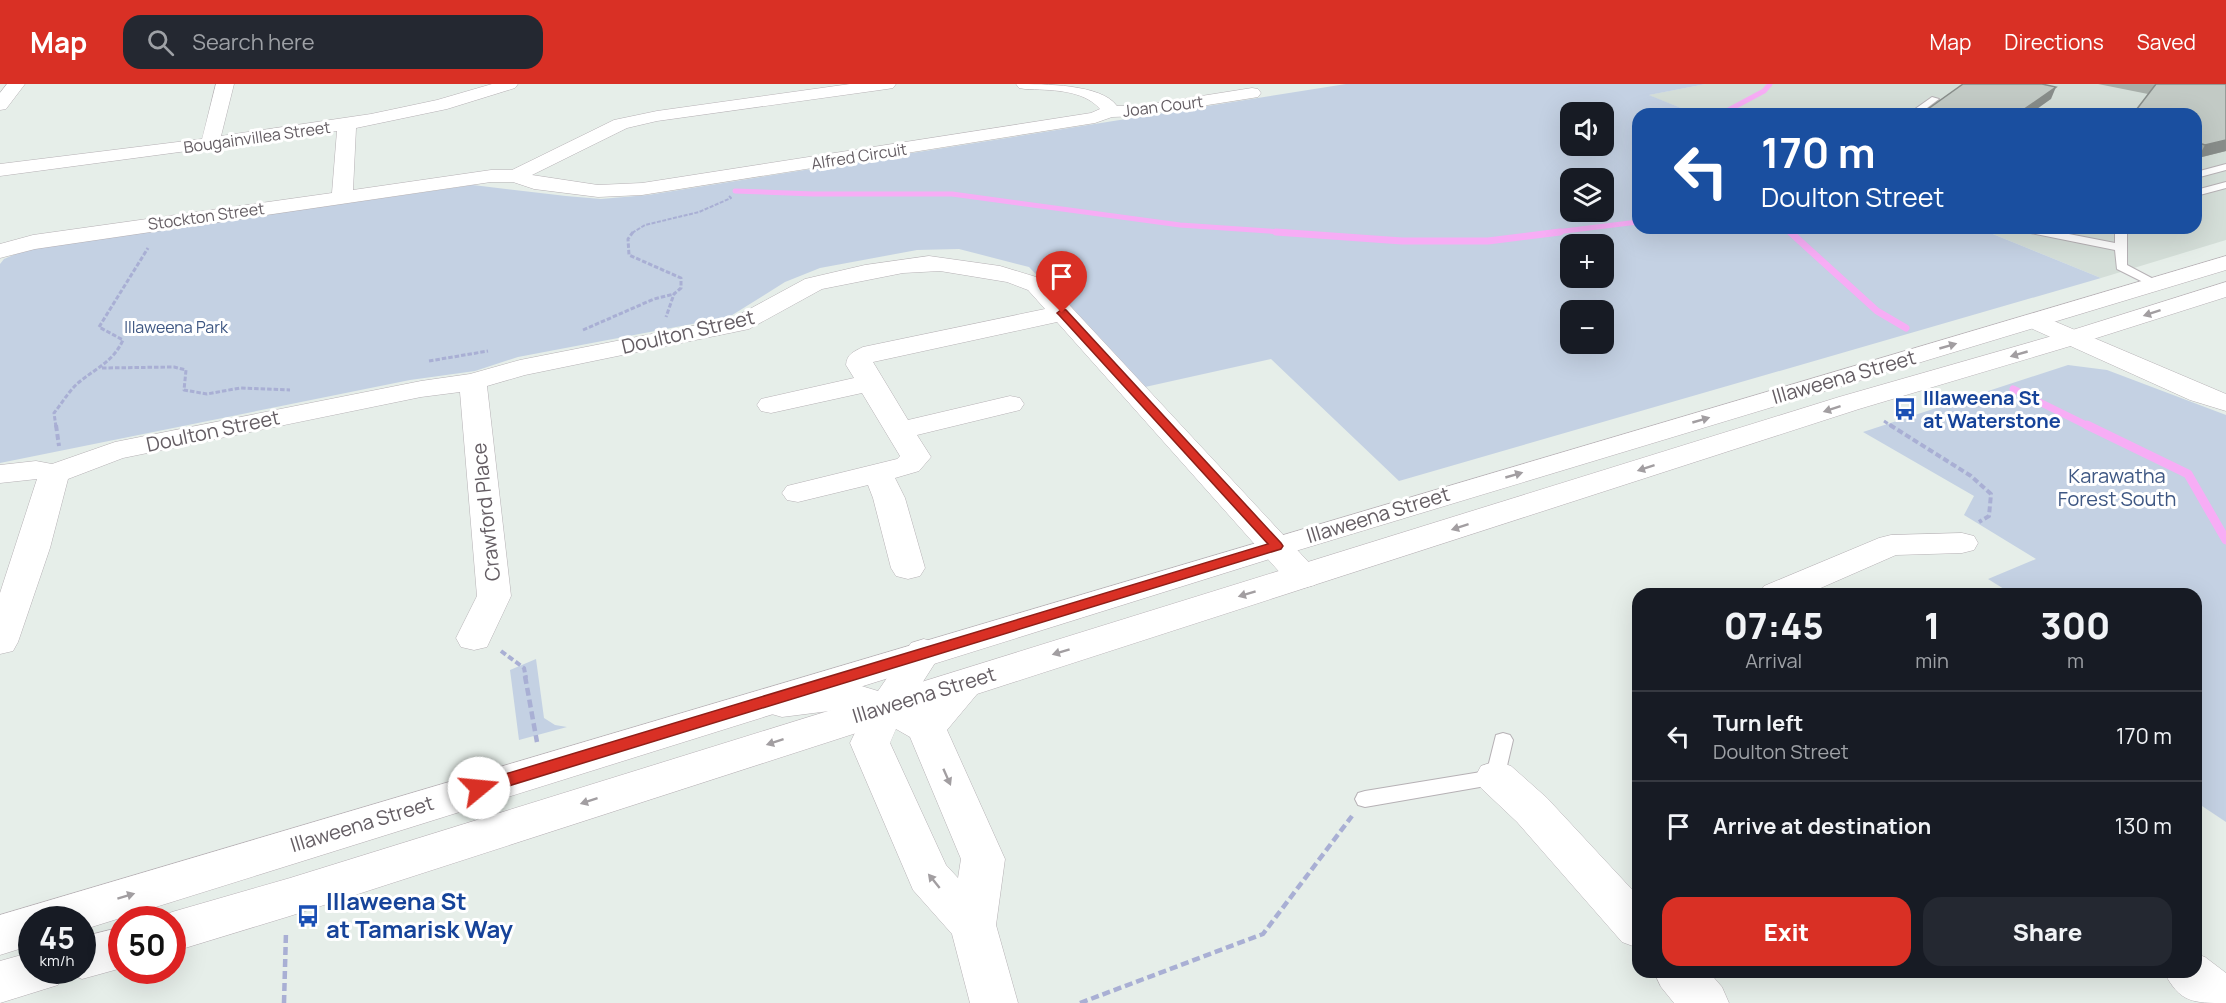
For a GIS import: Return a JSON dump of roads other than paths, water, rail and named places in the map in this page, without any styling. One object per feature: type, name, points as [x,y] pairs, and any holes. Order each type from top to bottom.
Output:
[{"type":"street","points":[[0,105],[16,84]]},
{"type":"street","points":[[210,143],[225,84]]},
{"type":"street","name":"Bougainvillea Street","points":[[0,170],[347,125],[436,106],[509,84]]},
{"type":"street","name":"Alfred Circuit","points":[[342,196],[468,179],[515,176],[621,124],[887,84]]},
{"type":"street","points":[[1025,84],[1085,90],[1108,105],[1109,112]]},
{"type":"street","name":"Joan Court","points":[[1109,112],[1138,111],[1253,89]]},
{"type":"street","name":"Alfred Circuit","points":[[515,176],[534,183],[598,191],[715,190],[1095,118],[1109,112]]},
{"type":"street","points":[[342,196],[347,125]]},
{"type":"street","name":"Stockton Street","points":[[0,251],[33,242],[342,196]]},
{"type":"street","name":"Doulton Street","points":[[57,462],[421,389],[473,382],[520,368],[740,324],[762,316],[805,288],[824,282],[930,263],[1026,279],[1036,285],[1303,577]]},
{"type":"street","name":"Illaweena Street","points":[[96,906],[924,652],[2226,263]]},
{"type":"street","points":[[2157,284],[2217,292]]},
{"type":"street","name":"Illaweena Street","points":[[186,928],[290,897],[1849,403],[2075,337],[2217,292]]},
{"type":"street","points":[[798,493],[908,465],[916,457],[859,365],[860,358],[1062,313]]},
{"type":"street","points":[[2034,321],[2075,337],[2200,394],[2226,403]]},
{"type":"street","name":"Crawford Place","points":[[473,382],[494,596],[474,638]]},
{"type":"street","points":[[771,405],[870,383]]},
{"type":"street","points":[[899,430],[1010,404]]},
{"type":"street","points":[[0,474],[36,470],[57,462]]},
{"type":"street","points":[[0,642],[33,548],[57,462]]},
{"type":"street","points":[[878,473],[889,498],[908,568]]},
{"type":"street","points":[[1790,588],[1892,545],[1962,543]]},
{"type":"street","points":[[924,652],[887,707],[871,746],[929,878],[973,925]]},
{"type":"street","points":[[926,728],[969,681]]},
{"type":"street","points":[[739,709],[845,695],[887,707],[926,728],[983,859],[973,925],[994,1003]]},
{"type":"street","points":[[812,730],[871,746]]},
{"type":"street","points":[[1500,758],[1532,810],[1632,921]]},
{"type":"street","points":[[0,935],[18,929]]},
{"type":"street","points":[[0,983],[18,977]]},
{"type":"street","points":[[1683,978],[1705,1003]]},
{"type":"street","points":[[2196,978],[2226,1002]]},
{"type":"lane","points":[[1922,108],[1935,99]]},
{"type":"lane","points":[[2202,173],[2226,167]]},
{"type":"lane","points":[[2202,191],[2226,185]]},
{"type":"lane","points":[[2051,234],[2121,248]]},
{"type":"lane","points":[[2121,234],[2121,267],[2157,284]]},
{"type":"lane","points":[[1365,799],[1500,758]]},
{"type":"waterway","points":[[1732,108],[1764,91],[1770,84]]},
{"type":"waterway","points":[[735,191],[813,194],[952,194],[1180,225],[1296,233]]},
{"type":"waterway","points":[[1548,233],[1632,223]]},
{"type":"waterway","points":[[1276,232],[1402,241],[1488,241],[1560,232]]},
{"type":"waterway","points":[[1792,234],[1877,311],[1906,328]]},
{"type":"waterway","points":[[2013,389],[2090,427]]},
{"type":"waterway","points":[[2087,425],[2188,474],[2226,540]]},
{"type":"place","name":"Illaweena St at Waterstone","points":[[1905,409]]},
{"type":"place","name":"Illaweena St at Tamarisk Way","points":[[308,916]]},
{"type":"park label","name":"Illaweena Park","points":[[176,327]]},
{"type":"park label","name":"Karawatha Forest South","points":[[2117,488]]}]
